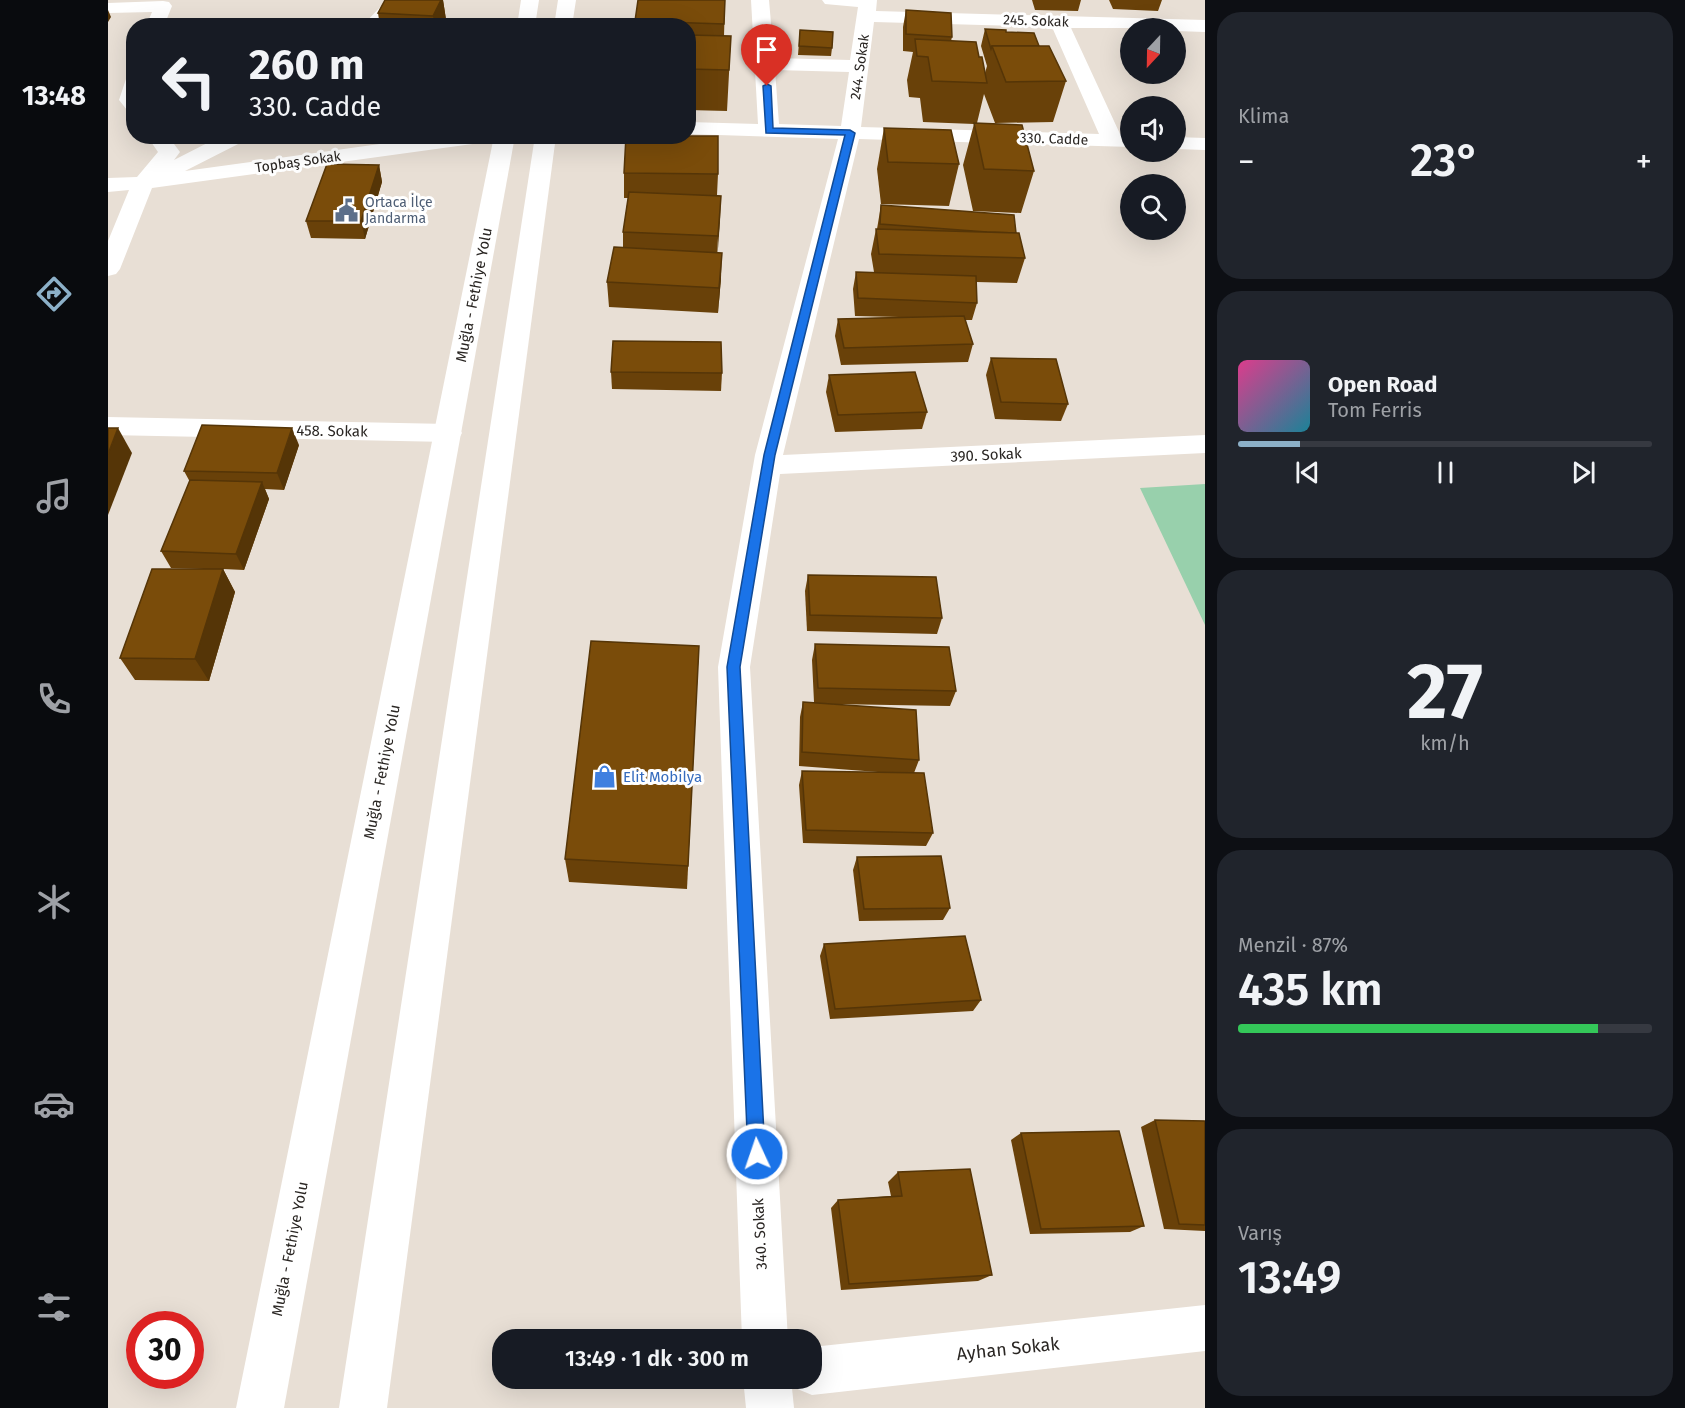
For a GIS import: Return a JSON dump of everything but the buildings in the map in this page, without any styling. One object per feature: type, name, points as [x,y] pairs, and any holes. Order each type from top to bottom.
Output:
[{"type":"main road","points":[[378,18],[397,0]]},
{"type":"main road","points":[[527,18],[530,0]]},
{"type":"main road","points":[[564,18],[567,0]]},
{"type":"main road","points":[[760,0],[769,131]]},
{"type":"main road","name":"245. Sokak","points":[[831,0],[868,6],[1059,22],[1205,26]]},
{"type":"main road","points":[[108,8],[163,6],[158,18]]},
{"type":"main road","name":"244. Sokak","points":[[850,133],[868,6]]},
{"type":"main road","points":[[1059,22],[1120,137]]},
{"type":"main road","points":[[766,64],[860,66]]},
{"type":"main road","points":[[108,88],[126,90]]},
{"type":"main road","name":"330. Cadde","points":[[696,128],[1120,141]]},
{"type":"main road","name":"340. Sokak","points":[[764,1329],[734,667],[768,465],[850,133]]},
{"type":"main road","points":[[1186,143],[1205,144]]},
{"type":"main road","points":[[108,269],[143,183],[169,152],[163,144]]},
{"type":"main road","points":[[143,183],[223,144]]},
{"type":"main road","name":"Topbaş Sokak","points":[[108,185],[143,183],[428,144]]},
{"type":"main road","name":"Muğla - Fethiye Yolu","points":[[260,1408],[503,144]]},
{"type":"main road","points":[[363,1408],[545,144]]},
{"type":"main road","name":"458. Sokak","points":[[108,426],[448,433]]},
{"type":"main road","name":"390. Sokak","points":[[768,465],[1205,444]]},
{"type":"main road","name":"Ayhan Sokak","points":[[822,1370],[1205,1328]]},
{"type":"main road","points":[[768,1389],[770,1408]]},
{"type":"green space","points":[[1205,484],[1205,625],[1140,488]]},
{"type":"place","name":"Ortaca İlçe Jandarma","points":[[347,210]]},
{"type":"place","name":"Elit Mobilya","points":[[605,777]]},
{"type":"route","points":[[757,1154],[734,667],[770,455],[850,133],[769,131],[767,86]]}]
